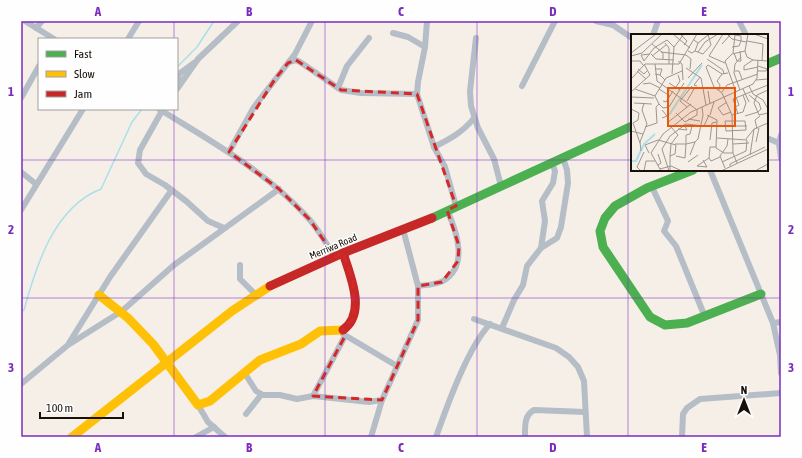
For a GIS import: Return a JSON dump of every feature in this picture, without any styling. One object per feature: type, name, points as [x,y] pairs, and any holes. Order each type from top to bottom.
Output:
[{"type":"street","points":[[25,21],[52,38]]},
{"type":"street","points":[[36,28],[42,21]]},
{"type":"street","points":[[129,38],[139,21]]},
{"type":"street","points":[[178,82],[179,74],[194,63],[238,21]]},
{"type":"street","points":[[229,152],[254,107],[288,62],[307,33],[312,21]]},
{"type":"street","points":[[427,21],[425,47],[417,94],[434,146],[444,167],[456,206]]},
{"type":"street","points":[[522,86],[555,21]]},
{"type":"street","points":[[596,21],[610,23],[631,37]]},
{"type":"street","points":[[653,34],[658,21]]},
{"type":"street","points":[[739,21],[746,34]]},
{"type":"street","points":[[393,33],[408,37],[425,47]]},
{"type":"street","points":[[338,88],[347,66],[368,38]]},
{"type":"street","points":[[476,38],[470,91],[474,118],[494,159],[501,186]]},
{"type":"street","points":[[768,64],[781,58]]},
{"type":"street","points":[[288,62],[296,60],[338,88],[351,92],[417,94]]},
{"type":"street","points":[[21,98],[24,88],[38,67]]},
{"type":"street","points":[[21,210],[82,110]]},
{"type":"street","points":[[224,228],[208,221],[186,201],[146,174],[138,160],[142,146],[161,110],[255,169],[279,189],[310,220],[339,255],[354,286],[355,306],[351,323],[343,334],[313,396]]},
{"type":"street","points":[[434,146],[455,137],[474,118]]},
{"type":"street","name":"Merriwa Road","points":[[72,437],[168,363],[232,311],[274,284],[447,210],[631,126]]},
{"type":"street","points":[[781,135],[778,143],[781,158]]},
{"type":"street","points":[[768,138],[778,143]]},
{"type":"street","points":[[502,328],[514,300],[523,285],[527,266],[541,248],[551,242],[559,234],[568,183],[567,170],[563,158]]},
{"type":"street","points":[[541,248],[545,221],[542,201],[553,183],[555,171],[552,163]]},
{"type":"street","points":[[691,171],[628,196],[614,206],[602,226],[601,242],[650,317],[665,326],[687,323],[762,294]]},
{"type":"street","points":[[710,171],[773,323],[780,355],[781,373]]},
{"type":"street","points":[[21,172],[36,184]]},
{"type":"street","points":[[652,187],[668,221],[664,231],[676,246],[705,317]]},
{"type":"street","points":[[21,384],[68,345],[122,311],[174,266],[279,189]]},
{"type":"street","points":[[68,345],[99,295],[171,191]]},
{"type":"street","points":[[418,286],[442,282],[448,277],[458,261],[459,246],[454,227],[447,210]]},
{"type":"street","points":[[371,437],[382,400],[418,320],[418,286],[403,229]]},
{"type":"street","points":[[240,266],[239,273],[241,280],[256,295]]},
{"type":"street","points":[[99,295],[122,311],[140,328],[168,363],[198,405],[208,422],[225,437]]},
{"type":"street","points":[[474,319],[556,348],[578,367],[584,381],[587,437]]},
{"type":"street","points":[[773,323],[781,322]]},
{"type":"street","points":[[436,437],[467,360],[478,340],[490,324]]},
{"type":"street","points":[[198,405],[210,401],[262,358],[301,344],[320,331],[343,334],[397,366]]},
{"type":"street","points":[[244,372],[261,395]]},
{"type":"street","points":[[682,437],[683,414],[687,408],[700,399],[781,393]]},
{"type":"street","points":[[261,395],[280,395],[297,399],[313,396],[369,402],[382,400]]},
{"type":"street","points":[[246,414],[261,395]]},
{"type":"street","points":[[525,437],[527,418],[529,413],[534,410],[585,412]]},
{"type":"street","points":[[196,437],[214,428]]},
{"type":"highlighted area","points":[[296,60],[341,90],[417,94],[456,206],[447,210],[459,246],[458,261],[442,282],[418,286],[418,320],[382,400],[313,396],[345,336],[341,331],[354,318],[353,281],[343,253],[335,257],[310,220],[279,189],[229,152],[275,79],[288,63]]},
{"type":"waterway","points":[[178,66],[197,47],[214,21]]},
{"type":"waterway","points":[[21,312],[24,310],[34,275],[49,240],[71,209],[85,198],[101,189],[132,122],[141,110]]},
{"type":"traffic: fast","points":[[768,64],[781,58]]},
{"type":"traffic: fast","points":[[432,218],[631,126]]},
{"type":"traffic: fast","points":[[690,171],[647,188],[615,206],[605,218],[600,231],[603,247],[650,317],[665,325],[687,323],[761,294]]},
{"type":"traffic: slow","points":[[72,437],[232,311],[270,286]]},
{"type":"traffic: slow","points":[[99,295],[128,318],[153,344],[198,405],[210,401],[260,360],[301,344],[320,331],[343,330]]},
{"type":"traffic: jam","points":[[270,286],[343,253],[432,218]]},
{"type":"traffic: jam","points":[[343,253],[355,293],[354,314],[350,323],[343,330]]}]
